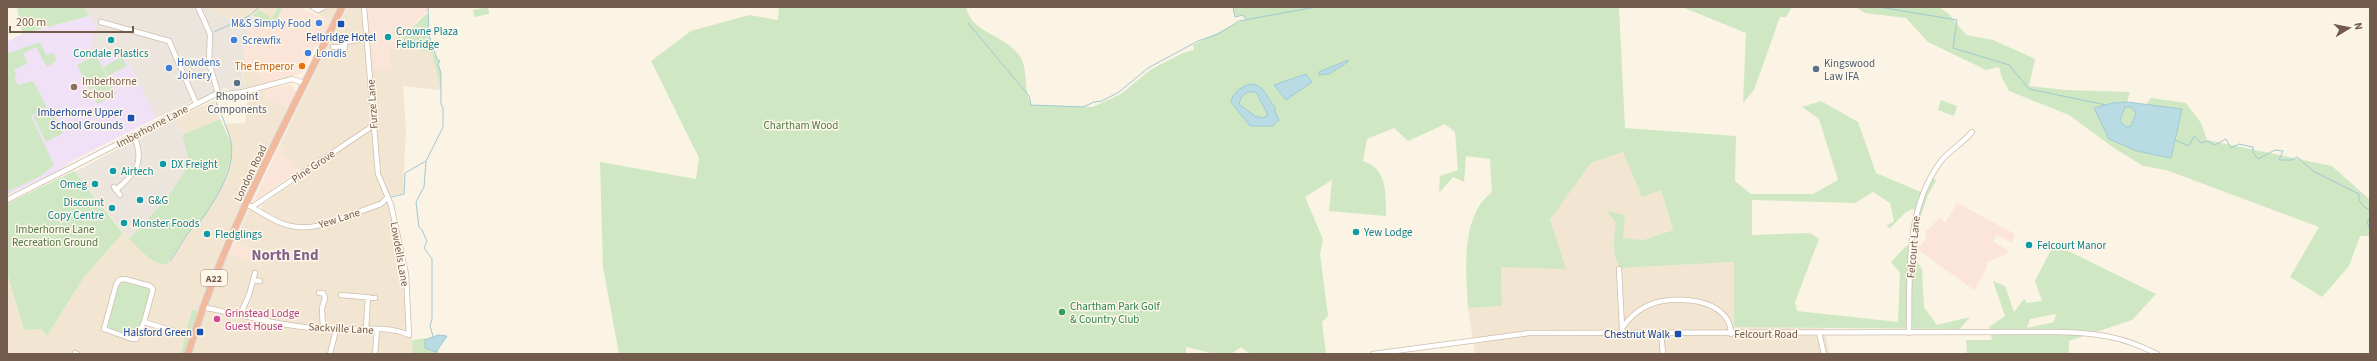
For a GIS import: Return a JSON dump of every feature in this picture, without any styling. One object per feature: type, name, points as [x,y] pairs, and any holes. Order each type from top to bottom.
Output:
[{"type":"highway","name":"London Road","points":[[188,354],[203,307],[304,83],[342,7]]},
{"type":"street","points":[[198,7],[210,34],[209,63],[218,93]]},
{"type":"street","points":[[312,7],[322,8]]},
{"type":"street","name":"Furze Lane","points":[[364,7],[378,174],[386,199]]},
{"type":"street","points":[[101,22],[169,41],[196,103]]},
{"type":"street","points":[[344,54],[344,47],[348,40],[367,38]]},
{"type":"street","points":[[333,47],[344,47]]},
{"type":"street","name":"Imberhorne Lane","points":[[7,200],[218,93],[227,94],[243,92],[292,79],[304,83]]},
{"type":"street","name":"Pine Grove","points":[[249,206],[374,125]]},
{"type":"street","name":"Felcourt Lane","points":[[1909,333],[1910,266],[1915,214],[1941,162],[1952,150],[1962,145],[1972,132]]},
{"type":"street","points":[[120,195],[115,188],[132,177],[136,169],[139,151],[134,136]]},
{"type":"street","name":"Yew Lane","points":[[249,206],[285,224],[314,226],[382,204],[386,199]]},
{"type":"street","name":"Lowdells Lane","points":[[386,199],[390,205],[406,274],[409,335]]},
{"type":"street","points":[[1619,269],[1623,331]]},
{"type":"street","points":[[240,315],[255,274]]},
{"type":"street","points":[[125,279],[150,286],[152,289],[144,322],[136,339],[104,329],[119,280],[125,279]]},
{"type":"street","points":[[254,280],[260,281]]},
{"type":"street","points":[[319,293],[323,293],[325,298],[322,308],[323,329]]},
{"type":"street","points":[[341,295],[375,298]]},
{"type":"street","points":[[366,329],[368,297]]},
{"type":"street","points":[[1623,331],[1631,316],[1648,305],[1663,300],[1686,298],[1717,310],[1728,321],[1731,334]]},
{"type":"street","name":"Sackville Lane","points":[[203,307],[284,324],[336,330],[366,329],[403,332],[409,335]]},
{"type":"street","points":[[144,322],[193,337]]},
{"type":"street","points":[[330,354],[336,330]]},
{"type":"street","points":[[375,354],[377,330]]},
{"type":"street","name":"Felcourt Road","points":[[1373,354],[1509,335],[1623,331],[1731,334],[2095,333],[2122,338],[2157,354]]},
{"type":"street","points":[[1661,333],[1663,354]]},
{"type":"street","points":[[1819,333],[1824,354]]},
{"type":"shaded area","points":[[84,7],[205,7],[235,22],[248,15],[256,18],[245,41],[242,71],[245,88],[231,91],[226,88],[214,92],[156,118],[125,55],[90,51],[95,25]]},
{"type":"shaded area","points":[[205,7],[278,7],[272,19],[256,13],[235,22]]},
{"type":"shaded area","points":[[283,7],[299,7],[331,22],[320,44],[314,48],[302,73],[268,84],[252,67],[242,62],[245,41],[256,18],[261,18],[262,20],[274,25]]},
{"type":"shaded area","points":[[306,7],[339,7],[331,22]]},
{"type":"shaded area","points":[[347,7],[367,7],[370,27],[390,49],[397,43],[432,53],[441,90],[403,86],[406,129],[403,193],[390,196],[408,272],[413,354],[7,354],[7,273],[24,330],[41,329],[47,336],[84,277],[123,233],[156,262],[167,264],[187,234],[202,220],[223,185],[232,156],[230,139],[224,124],[245,123],[248,95],[253,97],[255,93],[267,89],[265,97],[288,108],[220,251],[259,264],[262,259],[256,250],[234,242],[248,211],[251,210],[260,215],[262,205],[303,177],[299,170],[280,155],[284,148],[280,145]]},
{"type":"shaded area","points":[[367,7],[431,7],[390,49],[391,69],[373,71]]},
{"type":"shaded area","name":"Imberhorne School","points":[[89,16],[96,25],[90,51],[125,55],[156,118],[70,162],[58,171],[7,195],[7,42],[22,34]]},
{"type":"shaded area","points":[[242,62],[252,67],[268,84],[245,88]]},
{"type":"shaded area","points":[[288,85],[292,86],[296,92],[288,108],[265,97],[267,89]]},
{"type":"shaded area","points":[[214,101],[220,119],[182,135],[175,118]]},
{"type":"shaded area","points":[[175,118],[188,150],[190,163],[167,198],[129,239],[75,172]]},
{"type":"shaded area","points":[[279,146],[284,148],[281,155],[291,159],[299,170],[253,202]]},
{"type":"shaded area","points":[[1624,152],[1642,197],[1661,190],[1673,230],[1643,240],[1630,239],[1621,268],[1735,262],[1735,327],[1824,328],[1830,354],[1475,354],[1468,308],[1502,306],[1501,267],[1550,220],[1591,163]]},
{"type":"shaded area","points":[[1957,203],[2015,234],[2012,243],[1997,235],[1993,241],[2008,251],[2006,254],[1988,262],[1985,272],[1974,290],[1917,249],[1927,238],[1925,232],[1940,218],[1945,223]]},
{"type":"shaded area","points":[[234,242],[265,254],[263,260],[259,264],[229,255]]},
{"type":"green space","points":[[17,7],[84,7],[89,16],[22,34]]},
{"type":"green space","points":[[278,7],[283,7],[274,25],[262,20],[261,18],[252,16],[259,10],[272,19]]},
{"type":"green space","points":[[488,7],[489,14],[474,17],[473,10]]},
{"type":"green space","name":"Chartham Wood","points":[[779,7],[966,7],[969,16],[981,29],[1005,42],[1019,55],[1024,66],[1027,93],[1031,105],[1093,107],[1121,94],[1150,70],[1183,53],[1194,50],[1193,45],[1245,19],[1243,15],[1235,17],[1233,8],[1199,7],[1622,7],[1619,8],[1625,128],[1736,136],[1735,181],[1751,194],[1813,194],[1838,180],[1819,119],[1802,107],[1821,101],[1858,122],[1876,173],[1921,192],[1934,178],[1936,181],[1928,195],[1920,218],[1913,209],[1906,212],[1890,228],[1886,226],[1894,221],[1890,203],[1873,192],[1855,203],[1752,200],[1752,235],[1810,233],[1819,239],[1795,302],[1797,311],[1898,322],[1900,273],[1891,262],[1907,245],[1922,269],[1924,307],[1937,325],[1970,317],[1960,329],[1734,327],[1734,262],[1621,268],[1614,252],[1616,223],[1607,211],[1625,215],[1623,238],[1643,240],[1673,230],[1661,190],[1642,197],[1623,152],[1591,163],[1550,220],[1566,269],[1501,267],[1502,306],[1468,308],[1466,278],[1467,246],[1474,215],[1482,202],[1492,192],[1490,159],[1466,156],[1464,182],[1453,177],[1439,193],[1440,176],[1458,170],[1455,132],[1445,124],[1408,141],[1394,128],[1367,139],[1363,161],[1371,164],[1377,169],[1384,183],[1386,216],[1329,211],[1332,180],[1305,197],[1323,239],[1320,254],[1328,316],[1322,322],[1326,354],[1250,354],[1241,347],[1231,354],[1215,354],[1186,347],[1186,354],[619,354],[603,267],[600,162],[696,179],[699,158],[651,61],[691,31],[749,15],[778,20]]},
{"type":"green space","points":[[1682,7],[1792,7],[1786,17],[1780,17],[1754,90],[1743,103],[1746,33]]},
{"type":"green space","points":[[1856,7],[1939,7],[1949,14],[1966,35],[1993,40],[2035,59],[2029,86],[2066,90],[2130,92],[2127,102],[2113,103],[2094,108],[2171,158],[2182,109],[2145,105],[2151,98],[2186,103],[2201,123],[2207,140],[2332,166],[2370,200],[2370,236],[2360,236],[2349,266],[2322,297],[2290,277],[2319,227],[2166,170],[2143,166],[2114,148],[2069,115],[2009,91],[2002,78],[1999,67],[1986,70],[1928,42],[1906,18],[1865,13]]},
{"type":"green space","points":[[427,13],[431,45],[436,57],[440,61],[438,64],[441,73],[441,90],[432,53],[397,43]]},
{"type":"green space","points":[[40,42],[46,55],[54,53],[56,61],[47,67],[36,47],[23,54],[28,63],[14,70],[17,76],[14,77],[18,85],[33,81],[47,107],[31,116],[54,165],[41,176],[7,192],[7,46],[9,53]]},
{"type":"green space","points":[[96,55],[116,94],[97,104],[77,65]]},
{"type":"green space","points":[[122,57],[127,66],[108,76],[103,67]]},
{"type":"green space","points":[[1941,100],[1957,106],[1954,116],[1938,110]]},
{"type":"green space","points":[[2125,107],[2131,107],[2136,113],[2131,126],[2125,127],[2120,121]]},
{"type":"green space","points":[[50,108],[63,133],[46,142],[33,116]]},
{"type":"green space","points":[[220,119],[231,143],[231,158],[220,191],[202,220],[187,234],[167,264],[162,264],[152,260],[129,239],[167,198],[190,163],[182,135]]},
{"type":"green space","name":"Imberhorne Lane Recreation Ground","points":[[74,171],[123,233],[84,277],[47,336],[41,329],[24,330],[7,273],[7,204]]},
{"type":"green space","points":[[2054,244],[2156,294],[2132,320],[2069,341],[2069,354],[1967,354],[1966,340],[1992,340],[1989,327],[2005,316],[1993,281],[2005,286],[2014,312],[2024,299],[2027,303],[2042,301],[2035,281]],"holes":[[[2056,314],[2054,322],[2027,328],[2030,319]]]},
{"type":"green space","points":[[122,282],[147,288],[151,295],[138,333],[131,337],[110,331],[107,327],[118,285]]},
{"type":"green space","points":[[192,310],[197,311],[193,328],[186,332]]},
{"type":"green space","points":[[185,337],[189,341],[185,354],[181,354]]},
{"type":"green space","points":[[427,338],[425,340],[435,352],[438,349],[439,354],[413,354],[412,340]]},
{"type":"water","points":[[1348,60],[1348,62],[1329,74],[1319,75],[1319,72]]},
{"type":"water","points":[[1306,74],[1312,82],[1286,100],[1274,85]]},
{"type":"water","points":[[1250,84],[1262,89],[1275,107],[1275,112],[1279,120],[1273,126],[1250,126],[1231,102],[1235,93]],"holes":[[[1248,92],[1256,92],[1268,115],[1263,118],[1255,116],[1239,104],[1242,96]]]},
{"type":"water","points":[[2127,102],[2182,109],[2171,158],[2137,151],[2109,139],[2094,108],[2113,103]],"holes":[[[2125,107],[2131,107],[2136,113],[2131,126],[2126,127],[2120,121]]]},
{"type":"water","points":[[438,335],[447,336],[436,352],[425,348],[425,340]]},
{"type":"waterway","points":[[214,32],[249,16],[259,7]]},
{"type":"waterway","points":[[428,7],[429,35],[437,59],[440,61],[438,64],[441,73],[443,127],[426,161],[424,187],[416,202],[419,227],[427,241],[424,248],[432,259],[432,319],[430,326],[433,336]]},
{"type":"waterway","points":[[1233,7],[1235,17],[1243,15],[1245,18]]},
{"type":"waterway","points":[[968,23],[1029,96],[1031,105],[1083,107],[1094,102],[1102,101],[1119,92],[1148,68],[1198,41],[1218,34],[1239,21],[1316,7]]},
{"type":"waterway","points":[[1879,7],[1957,20],[1953,48],[2009,65],[2029,89],[2106,105]]},
{"type":"waterway","points":[[170,261],[188,233],[200,222],[213,203],[228,173],[232,152],[231,142],[216,102]]},
{"type":"waterway","points":[[2175,140],[2189,146],[2194,136],[2201,143],[2207,141],[2215,145],[2226,139],[2231,148],[2239,144],[2253,147],[2253,152],[2258,159],[2275,150],[2283,151],[2279,160],[2292,160],[2297,157],[2313,171],[2359,194],[2359,200],[2364,207],[2370,210]]},
{"type":"waterway","points":[[391,197],[404,194],[405,173],[426,161]]},
{"type":"waterway","points":[[2370,217],[2367,222],[2370,230]]},
{"type":"place","name":"M&S Simply Food","points":[[319,23]]},
{"type":"place","name":"Felbridge Hotel","points":[[341,24]]},
{"type":"place","name":"Crowne Plaza Felbridge","points":[[388,37]]},
{"type":"place","name":"Condale Plastics","points":[[111,40]]},
{"type":"place","name":"Screwfix","points":[[234,40]]},
{"type":"place","name":"Londis","points":[[308,53]]},
{"type":"place","name":"The Emperor","points":[[302,66]]},
{"type":"place","name":"Howdens Joinery","points":[[169,68]]},
{"type":"place","name":"Kingswood Law IFA","points":[[1816,69]]},
{"type":"place","name":"Rhopoint Components","points":[[237,83]]},
{"type":"place","name":"Imberhorne School","points":[[74,87]]},
{"type":"place","name":"Imberhorne Upper School Grounds","points":[[131,118]]},
{"type":"place","name":"DX Freight","points":[[163,164]]},
{"type":"place","name":"Airtech","points":[[113,171]]},
{"type":"place","name":"Omeg","points":[[95,184]]},
{"type":"place","name":"G&G","points":[[140,200]]},
{"type":"place","name":"Discount Copy Centre","points":[[112,208]]},
{"type":"place","name":"Monster Foods","points":[[124,223]]},
{"type":"place","name":"Yew Lodge","points":[[1356,232]]},
{"type":"place","name":"Fledglings","points":[[207,234]]},
{"type":"place","name":"Felcourt Manor","points":[[2029,245]]},
{"type":"place","name":"Chartham Park Golf & Country Club","points":[[1062,312]]},
{"type":"place","name":"Grinstead Lodge Guest House","points":[[217,319]]},
{"type":"place","name":"Halsford Green","points":[[200,332]]},
{"type":"place","name":"Chestnut Walk","points":[[1678,334]]},
{"type":"district","name":"North End","points":[[285,255]]}]
